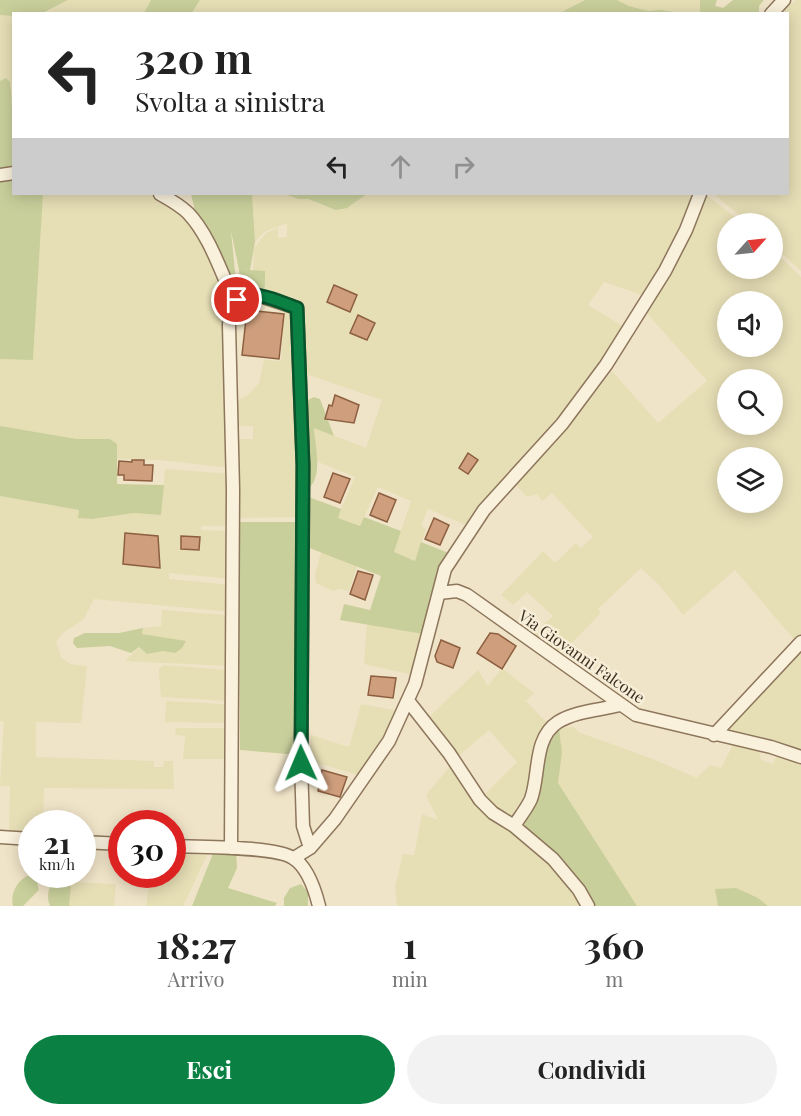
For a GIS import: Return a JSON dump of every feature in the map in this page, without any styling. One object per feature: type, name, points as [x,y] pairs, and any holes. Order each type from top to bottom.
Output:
[{"type":"street","points":[[773,12],[784,0]]},
{"type":"street","points":[[162,195],[181,207],[195,222],[206,239],[235,302]]},
{"type":"street","points":[[294,858],[310,848],[364,779],[389,741],[409,702],[445,569],[473,525],[562,424],[606,365],[665,272],[686,230],[700,195]]},
{"type":"street","points":[[231,848],[233,489],[229,335],[231,306],[243,295],[254,294],[297,308],[303,465],[301,763],[303,826],[310,848]]},
{"type":"street","name":"Via Giovanni Falcone","points":[[439,593],[457,591],[467,595],[636,715],[771,747],[801,757]]},
{"type":"street","points":[[714,735],[801,642]]},
{"type":"street","points":[[409,702],[449,753],[480,800],[493,813],[514,826],[554,859],[579,890],[588,906]]},
{"type":"street","points":[[514,826],[531,799],[541,749],[547,733],[555,724],[574,715],[620,705]]},
{"type":"street","points":[[0,837],[18,838]]},
{"type":"street","points":[[186,846],[231,848],[281,854],[294,858],[312,884],[319,906]]},
{"type":"shaded area","points":[[68,0],[151,0],[145,12],[47,12]]},
{"type":"shaded area","points":[[200,0],[585,0],[564,12],[193,12]]},
{"type":"shaded area","points":[[617,0],[700,0],[700,12],[648,11]]},
{"type":"shaded area","points":[[796,0],[801,0],[801,271],[783,254],[783,213],[737,213],[715,195],[789,195],[789,12],[782,12]]},
{"type":"shaded area","points":[[0,15],[12,16],[12,104],[9,95],[10,86],[0,81]]},
{"type":"shaded area","points":[[43,195],[158,195],[193,221],[230,302],[232,468],[159,460],[117,459],[117,444],[110,439],[77,439],[0,426],[0,359],[33,359]]},
{"type":"shaded area","points":[[252,195],[288,195],[298,199],[308,199],[322,205],[347,208],[366,195],[694,195],[685,222],[645,296],[604,282],[588,305],[627,329],[599,372],[469,526],[428,509],[421,526],[426,529],[415,561],[394,552],[411,501],[378,487],[360,526],[337,518],[355,477],[316,461],[314,428],[366,448],[382,400],[303,373],[301,311],[254,291],[264,290],[265,276],[253,270],[254,248],[266,233],[278,228],[278,238],[287,237],[287,223],[264,232],[255,242]]},
{"type":"shaded area","points":[[705,195],[729,213],[717,213],[717,279],[783,279],[783,260],[801,277],[801,640],[798,644],[735,570],[683,615],[660,586],[641,568],[598,609],[601,613],[560,655],[532,635],[553,616],[527,592],[513,605],[501,595],[543,551],[555,563],[576,543],[581,548],[593,537],[552,493],[542,501],[537,494],[527,497],[513,482],[565,430],[612,371],[658,423],[707,381],[646,312],[676,264]]},
{"type":"shaded area","points":[[284,306],[292,309],[301,517],[237,518],[235,439],[253,439],[253,426],[236,426],[236,401],[248,395],[259,383],[264,360],[281,361]]},
{"type":"shaded area","points":[[165,469],[231,474],[231,526],[201,526],[201,530],[231,533],[231,579],[169,573],[169,579],[232,585],[231,612],[94,599],[84,619],[63,633],[56,642],[61,657],[70,664],[87,666],[81,723],[36,722],[36,757],[154,761],[154,767],[163,767],[164,761],[173,761],[174,789],[44,788],[43,810],[18,810],[18,833],[9,833],[10,786],[0,786],[4,722],[0,721],[0,496],[79,510],[78,518],[92,519],[134,513],[161,515]]},
{"type":"shaded area","points":[[321,552],[357,566],[349,591],[339,589],[333,591],[316,583],[315,575]]},
{"type":"shaded area","points":[[162,610],[225,615],[231,618],[228,666],[125,661],[139,647],[147,654],[169,652],[161,638],[142,634],[143,628],[161,626]]},
{"type":"shaded area","points":[[367,624],[423,634],[413,675],[364,664]]},
{"type":"shaded area","points":[[801,647],[801,753],[727,733],[724,728]]},
{"type":"shaded area","points":[[164,665],[225,670],[231,674],[230,701],[161,697],[159,669]]},
{"type":"shaded area","points":[[502,668],[534,693],[526,701],[551,727],[530,797],[512,823],[482,797],[517,762],[489,730],[457,757],[428,718],[478,670],[488,686]]},
{"type":"shaded area","points":[[166,701],[222,704],[230,707],[230,723],[165,722]]},
{"type":"shaded area","points":[[361,704],[399,711],[358,775],[311,761],[311,735],[349,747]]},
{"type":"shaded area","points":[[574,727],[578,732],[653,759],[697,778],[710,765],[721,768],[735,741],[764,747],[760,754],[761,760],[773,764],[778,752],[801,760],[801,906],[768,906],[758,898],[716,889],[718,906],[637,906],[558,783],[562,753],[559,728]]},
{"type":"shaded area","points":[[176,728],[224,728],[230,732],[230,759],[183,759],[185,736],[175,735]]},
{"type":"shaded area","points":[[453,763],[462,777],[543,854],[586,906],[397,906],[395,887],[403,854],[414,855],[422,814],[438,820],[426,795]]},
{"type":"shaded area","points":[[186,854],[207,855],[183,906],[146,906],[149,888],[186,888]]},
{"type":"shaded area","points":[[96,883],[108,884],[108,888],[116,888],[114,906],[69,906],[70,888],[96,888]]},
{"type":"green space","points":[[0,0],[68,0],[45,12],[12,12],[12,16],[0,15]]},
{"type":"green space","points":[[151,0],[200,0],[193,12],[145,12]]},
{"type":"green space","points":[[585,0],[617,0],[648,11],[674,12],[562,12]]},
{"type":"green space","points":[[700,0],[717,0],[715,6],[723,8],[733,0],[764,0],[759,6],[759,12],[700,12]]},
{"type":"green space","points":[[6,78],[10,82],[12,170],[0,172],[0,81]]},
{"type":"green space","points":[[12,175],[12,195],[43,195],[33,360],[0,359],[0,177]]},
{"type":"green space","points":[[191,195],[252,195],[255,242],[250,270],[265,271],[263,291],[248,290],[240,284],[231,231],[237,291],[232,291],[197,219]]},
{"type":"green space","points":[[288,195],[366,195],[347,208],[336,210],[308,199],[298,199]]},
{"type":"green space","points":[[314,397],[320,399],[334,436],[314,428],[317,468],[316,476],[309,488],[306,485],[304,407],[308,400]]},
{"type":"green space","points":[[0,426],[77,439],[110,439],[117,444],[117,484],[164,485],[161,515],[134,513],[92,519],[78,518],[79,510],[0,496]]},
{"type":"green space","points":[[306,496],[341,509],[338,518],[360,526],[364,517],[401,531],[394,552],[415,561],[421,542],[451,554],[430,596],[423,634],[340,620],[344,604],[370,610],[381,576],[307,547]]},
{"type":"green space","points":[[238,522],[300,522],[299,755],[240,750]]},
{"type":"green space","points":[[143,628],[142,634],[186,641],[175,653],[163,651],[147,654],[139,647],[131,653],[110,646],[77,648],[73,643],[74,638],[85,633],[119,633]]},
{"type":"green space","points":[[559,728],[562,753],[558,783],[637,906],[596,906],[577,880],[527,832],[524,825],[525,815],[547,737]]},
{"type":"green space","points":[[214,851],[236,851],[237,868],[228,888],[277,903],[275,906],[192,906]]},
{"type":"green space","points":[[18,884],[18,888],[38,888],[39,890],[23,906],[13,906],[15,888]]},
{"type":"green space","points":[[301,884],[308,892],[308,906],[284,906],[284,898],[290,888]]},
{"type":"green space","points":[[71,888],[69,906],[50,906],[49,889]]},
{"type":"green space","points":[[736,888],[758,898],[768,906],[718,906],[715,889]]},
{"type":"building","points":[[334,285],[357,295],[350,312],[327,302]]},
{"type":"building","points":[[247,310],[284,314],[279,359],[242,355]]},
{"type":"building","points":[[358,315],[375,323],[367,340],[350,333]]},
{"type":"building","points":[[335,395],[359,405],[354,423],[325,419]]},
{"type":"building","points":[[468,453],[478,460],[468,474],[459,468]]},
{"type":"building","points":[[132,460],[144,460],[144,465],[153,465],[152,481],[124,480],[124,475],[118,475],[119,461],[132,462]]},
{"type":"building","points":[[333,473],[350,479],[340,503],[324,497]]},
{"type":"building","points":[[379,493],[396,500],[387,522],[370,515]]},
{"type":"building","points":[[434,518],[449,525],[440,545],[425,539]]},
{"type":"building","points":[[125,533],[158,536],[160,568],[123,564]]},
{"type":"building","points":[[181,536],[200,537],[199,550],[181,549]]},
{"type":"building","points":[[358,571],[373,575],[365,600],[350,594]]},
{"type":"building","points":[[490,633],[498,634],[516,646],[502,669],[477,653]]},
{"type":"building","points":[[441,640],[460,648],[453,668],[437,662],[435,656]]},
{"type":"building","points":[[371,676],[396,678],[393,698],[368,695]]},
{"type":"building","points":[[322,770],[347,777],[340,797],[318,791]]},
{"type":"route","points":[[237,300],[243,295],[254,294],[297,308],[303,465],[300,609],[301,763]]}]
